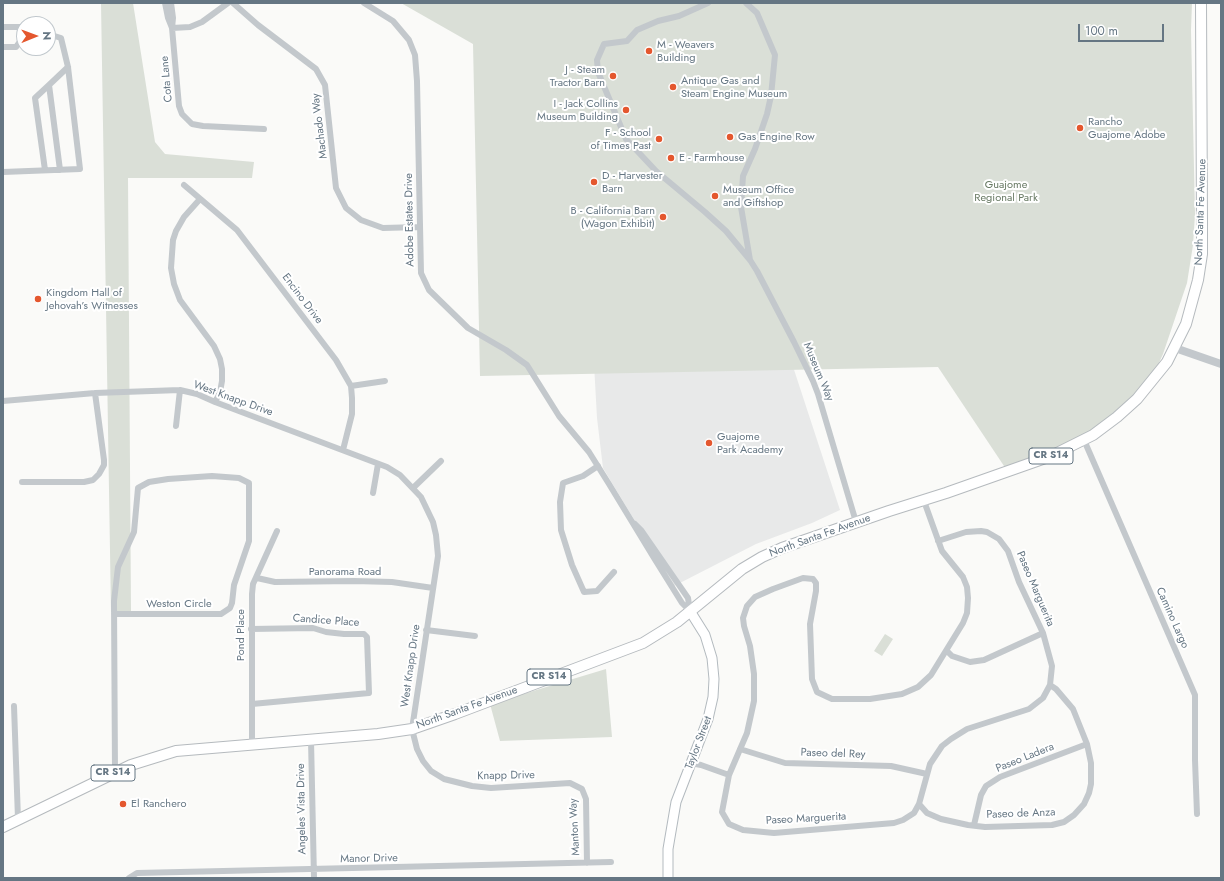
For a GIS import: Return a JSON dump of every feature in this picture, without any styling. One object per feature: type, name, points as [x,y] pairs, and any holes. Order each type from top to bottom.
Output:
[{"type":"main road","name":"North Santa Fe Avenue","points":[[3,827],[115,772],[131,765],[176,751],[378,734],[412,729],[455,714],[643,643],[677,622],[729,579],[762,557],[782,548],[1052,456],[1093,435],[1117,417],[1136,399],[1167,362],[1186,324],[1198,280],[1202,254],[1201,3]]},
{"type":"main road","name":"Taylor Street","points":[[668,878],[668,849],[676,802],[711,710],[714,679],[712,658],[705,635],[690,611]]},
{"type":"street","name":"Cota Lane","points":[[165,3],[172,28]]},
{"type":"street","name":"Cota Lane","points":[[171,3],[179,106],[186,118],[192,124],[203,126],[264,129]]},
{"type":"street","points":[[172,28],[190,26],[202,22],[228,3]]},
{"type":"street","name":"Machado Way","points":[[233,3],[258,25],[316,68],[325,84],[336,188],[346,208],[361,220],[383,228],[420,227]]},
{"type":"street","name":"Adobe Estates Drive","points":[[364,3],[393,21],[409,40],[415,56],[417,74],[421,273],[430,290],[468,328],[506,350],[527,365],[559,416],[589,452],[632,522],[641,530],[688,598],[690,611]]},
{"type":"street","name":"Museum Way","points":[[708,3],[679,16],[658,21],[637,30],[627,41],[604,44],[597,60],[598,72],[626,139],[656,171],[721,226],[750,260],[813,381],[856,522]]},
{"type":"street","name":"Museum Way","points":[[746,3],[757,13],[775,55],[771,96],[767,114],[751,159],[743,176],[741,207],[750,260]]},
{"type":"street","points":[[3,27],[16,27]]},
{"type":"street","points":[[3,172],[80,170],[68,67],[61,38],[56,36]]},
{"type":"street","points":[[3,47],[16,46]]},
{"type":"street","points":[[45,170],[35,98],[68,67]]},
{"type":"street","points":[[49,85],[60,170]]},
{"type":"street","name":"Encino Drive","points":[[184,184],[237,230],[336,360],[351,386],[352,414],[343,450]]},
{"type":"street","points":[[200,199],[184,217],[176,231],[173,240],[171,268],[174,284],[180,300],[214,346],[220,359],[222,381],[220,392],[215,402]]},
{"type":"street","points":[[1175,348],[1221,364]]},
{"type":"street","points":[[351,386],[384,381]]},
{"type":"street","points":[[176,426],[180,390]]},
{"type":"street","name":"West Knapp Drive","points":[[3,401],[95,393],[180,390],[197,394],[343,450],[387,467],[400,475],[421,497],[433,522],[436,534],[438,556],[412,729]]},
{"type":"street","points":[[22,482],[84,482],[93,480],[100,474],[104,465],[104,460],[95,393]]},
{"type":"street","name":"Camino Largo","points":[[1084,440],[1195,695],[1197,814]]},
{"type":"street","points":[[413,488],[441,462]]},
{"type":"street","points":[[373,493],[378,464]]},
{"type":"street","points":[[598,466],[583,476],[563,483],[560,502],[561,530],[572,564],[584,592],[597,591],[614,572]]},
{"type":"street","name":"Weston Circle","points":[[114,614],[221,614],[230,608],[234,585],[249,541],[249,483],[239,478],[212,476],[168,478],[149,482],[138,488],[134,532],[118,567],[114,601],[114,614],[115,772]]},
{"type":"street","points":[[924,500],[938,541]]},
{"type":"street","name":"Pond Place","points":[[252,744],[251,629],[253,584],[277,531]]},
{"type":"street","name":"Paseo Marguerita","points":[[981,531],[987,532],[999,539],[1008,552],[1019,582],[1043,634],[1052,666],[1050,685],[1043,698],[1029,709],[967,729],[942,746],[930,764],[919,804],[914,813],[903,820],[894,823],[774,833],[743,830],[729,824],[722,812],[730,775],[747,733],[754,701],[754,674],[750,646],[743,618],[747,606],[755,597],[803,578],[813,579],[816,583],[810,624],[812,679],[817,692],[832,699],[870,699],[902,694],[918,687],[931,675],[947,651],[967,613],[967,587],[963,577],[945,556],[938,541],[966,532],[981,531]]},
{"type":"street","name":"Panorama Road","points":[[257,578],[275,582],[392,582],[433,588]]},
{"type":"street","name":"Candice Place","points":[[251,629],[313,628],[338,634],[364,634],[367,638],[370,693],[252,704]]},
{"type":"street","points":[[426,630],[475,636]]},
{"type":"street","points":[[947,651],[952,656],[970,662],[984,660],[1043,634]]},
{"type":"street","name":"Paseo de Anza","points":[[919,804],[927,813],[941,819],[968,825],[1052,825],[1064,822],[1074,815],[1084,804],[1090,793],[1091,763],[1087,744],[1073,708],[1056,689],[1050,685]]},
{"type":"street","points":[[14,706],[18,820]]},
{"type":"street","name":"Knapp Drive","points":[[412,729],[422,761],[432,771],[444,779],[472,786],[491,788],[570,783],[582,789]]},
{"type":"street","name":"Angeles Vista Drive","points":[[311,740],[314,878]]},
{"type":"street","name":"Paseo Ladera","points":[[974,825],[981,795],[986,786],[1000,777],[1087,744]]},
{"type":"street","name":"Paseo del Rey","points":[[740,749],[786,763],[890,766],[927,774]]},
{"type":"street","points":[[691,763],[730,775]]},
{"type":"street","name":"Manton Way","points":[[582,789],[586,799],[587,863]]},
{"type":"street","name":"Manor Drive","points":[[129,878],[137,873],[611,862]]},
{"type":"shaded area","name":"Guajome Park Academy","points":[[781,330],[840,510],[812,523],[756,544],[674,586],[603,468],[597,418],[594,364]]},
{"type":"green space","points":[[101,3],[133,3],[155,142],[165,154],[254,162],[252,178],[128,178],[131,612],[111,612]]},
{"type":"green space","name":"Guajome Regional Park","points":[[401,3],[1192,3],[1191,30],[1195,214],[1193,245],[1187,283],[1163,354],[1157,367],[1143,383],[1135,396],[1122,408],[1082,438],[1006,469],[938,367],[480,376],[473,44]]},
{"type":"green space","points":[[885,634],[893,639],[882,656],[874,651]]},
{"type":"green space","points":[[606,669],[612,737],[500,741],[490,704]]},
{"type":"place","name":"M - Weavers Building","points":[[649,51]]},
{"type":"place","name":"J - Steam Tractor Barn","points":[[613,76]]},
{"type":"place","name":"Antique Gas and Steam Engine Museum","points":[[673,87]]},
{"type":"place","name":"I - Jack Collins Museum Building","points":[[626,110]]},
{"type":"place","name":"Rancho Guajome Adobe","points":[[1080,128]]},
{"type":"place","name":"Gas Engine Row","points":[[730,137]]},
{"type":"place","name":"F - School of Times Past","points":[[659,139]]},
{"type":"place","name":"E - Farmhouse","points":[[671,158]]},
{"type":"place","name":"D - Harvester Barn","points":[[594,182]]},
{"type":"place","name":"Museum Office and Giftshop","points":[[715,196]]},
{"type":"place","name":"B - California Barn (Wagon Exhibit)","points":[[663,217]]},
{"type":"place","name":"Kingdom Hall of Jehovah’s Witnesses","points":[[38,299]]},
{"type":"place","name":"Guajome Park Academy","points":[[709,443]]},
{"type":"place","name":"El Ranchero","points":[[123,804]]}]
